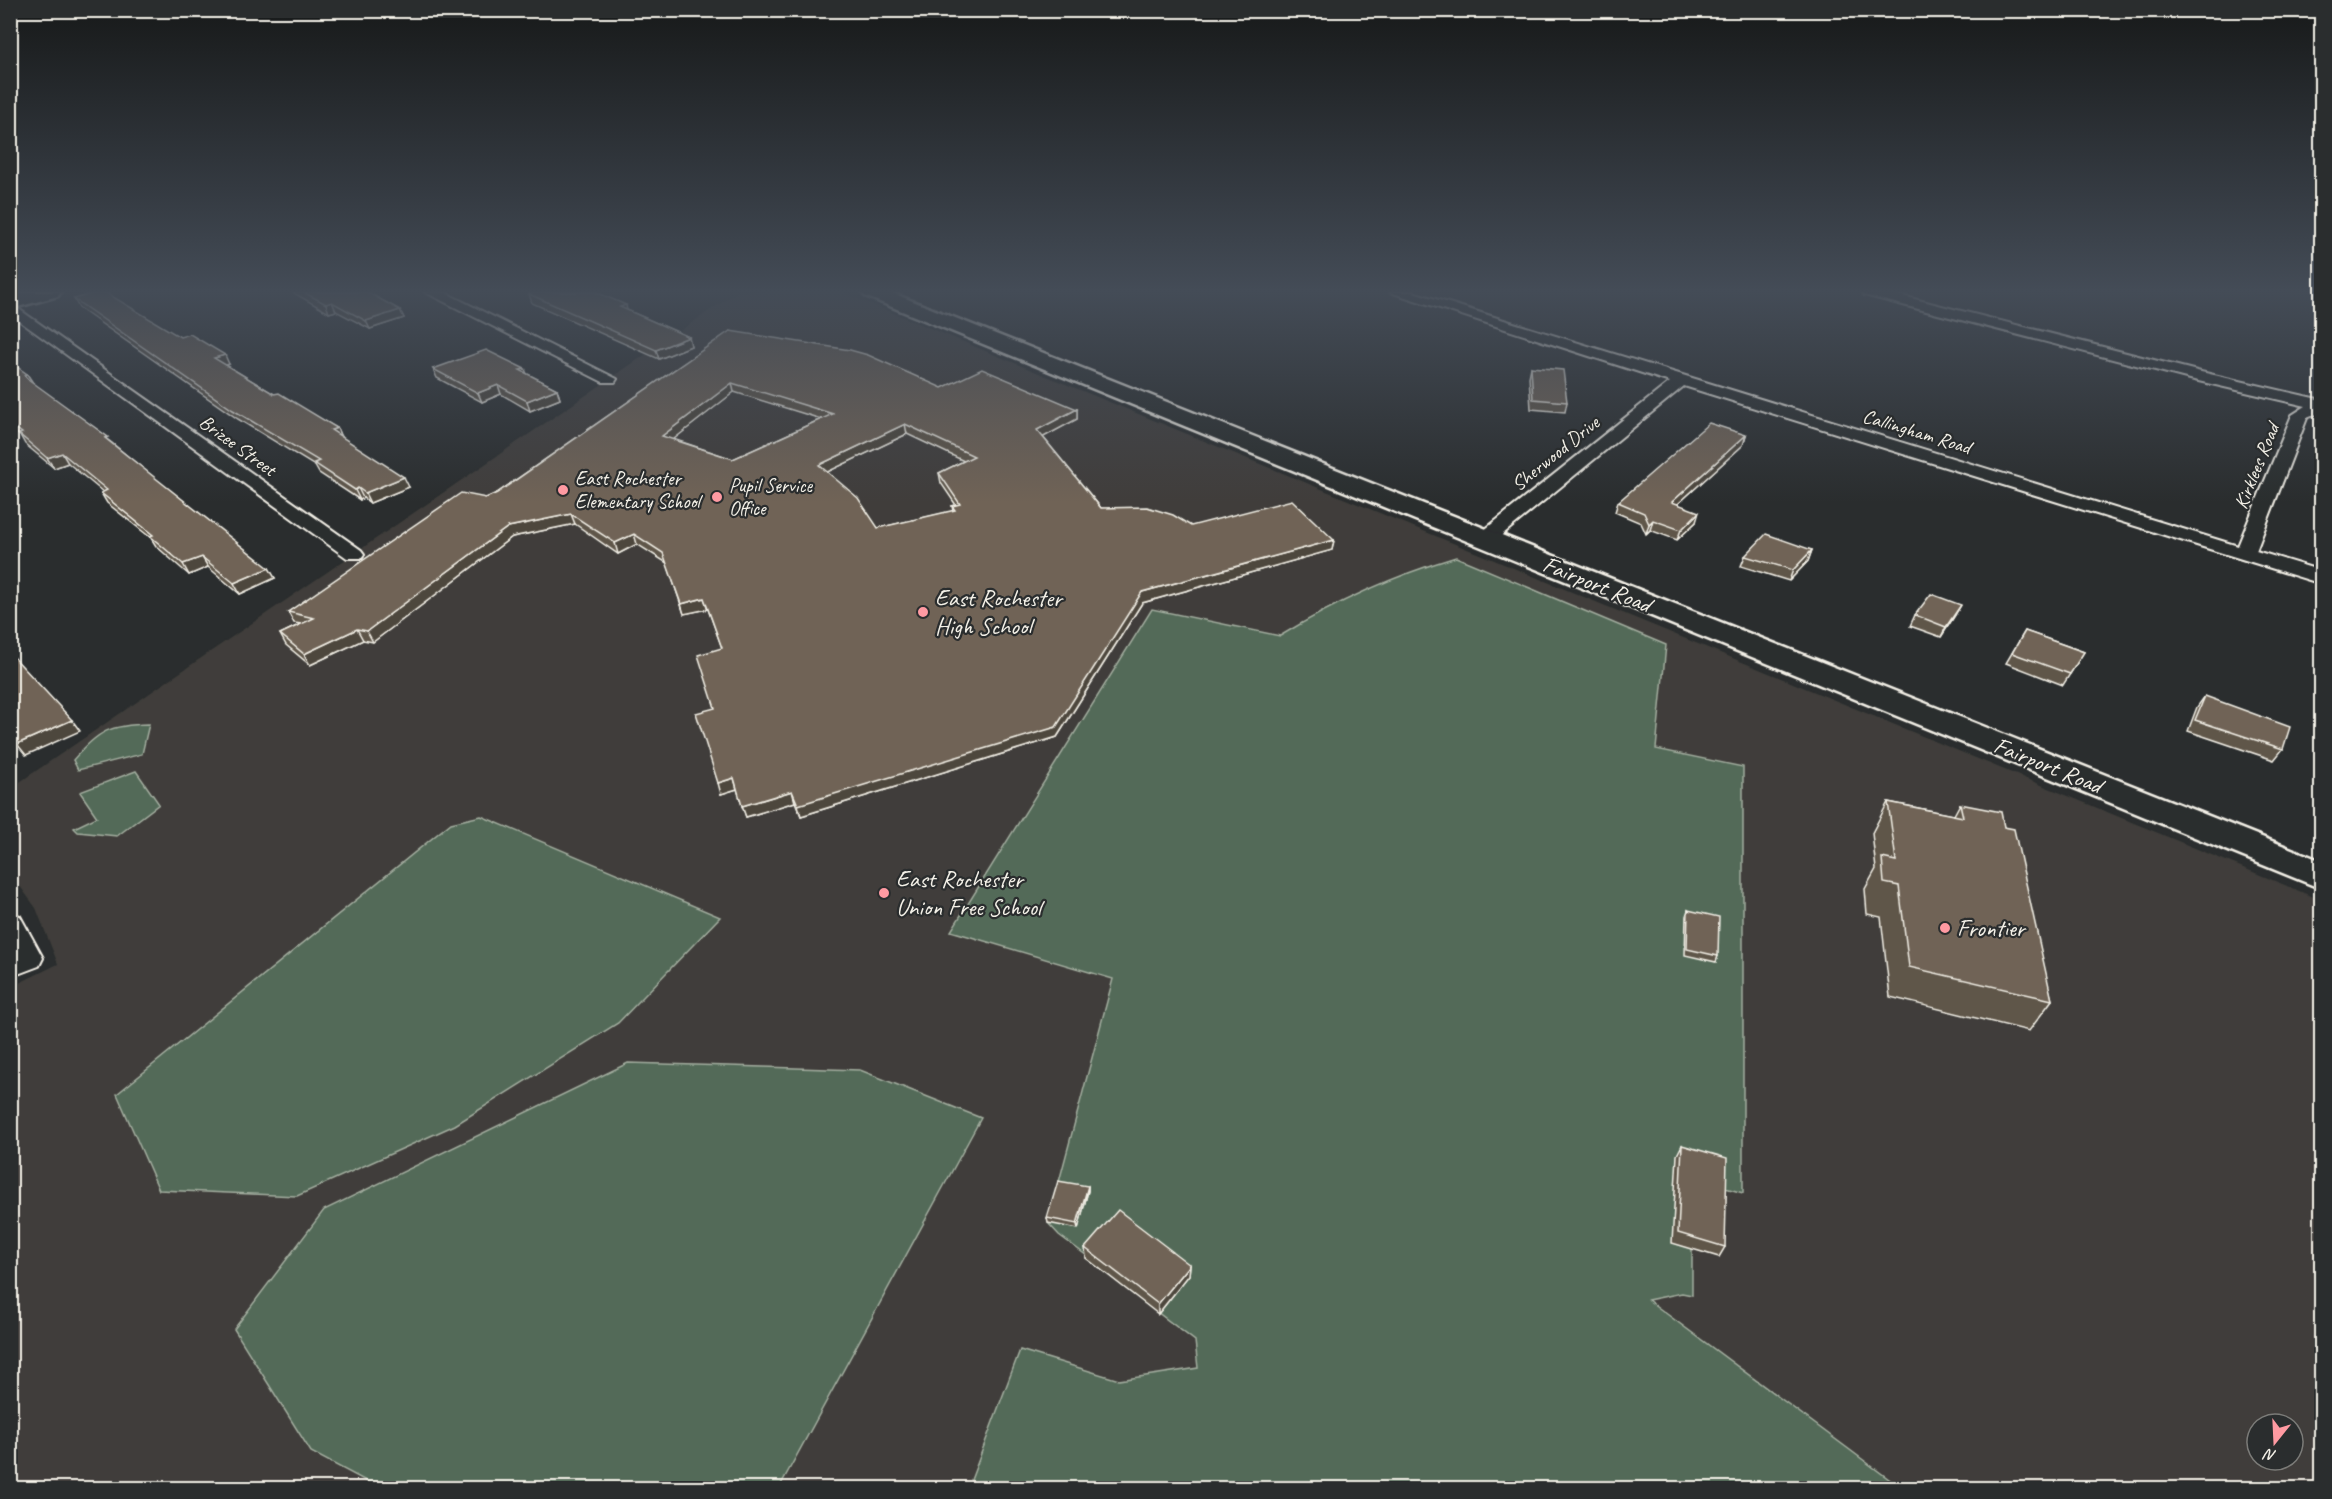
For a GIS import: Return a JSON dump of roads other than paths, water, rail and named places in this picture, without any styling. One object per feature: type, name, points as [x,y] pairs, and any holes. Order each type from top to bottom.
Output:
[{"type":"main road","name":"Fairport Road","points":[[1046,362],[2322,876]]},
{"type":"street","name":"Brizee Street","points":[[89,362],[354,554]]},
{"type":"street","points":[[574,362],[609,379]]},
{"type":"street","name":"Callingham Road","points":[[1624,362],[2322,578]]},
{"type":"street","points":[[2143,362],[2322,405]]},
{"type":"street","name":"Sherwood Drive","points":[[1485,539],[1682,380]]},
{"type":"street","name":"Kirklees Road","points":[[2244,555],[2300,415],[2322,405]]},
{"type":"street","points":[[10,924],[20,962]]},
{"type":"place","name":"East Rochester Elementary School","points":[[563,490]]},
{"type":"place","name":"Pupil Service Office","points":[[717,497]]},
{"type":"place","name":"East Rochester High School","points":[[923,612]]},
{"type":"place","name":"East Rochester Union Free School","points":[[884,893]]},
{"type":"place","name":"Frontier","points":[[1945,928]]}]
